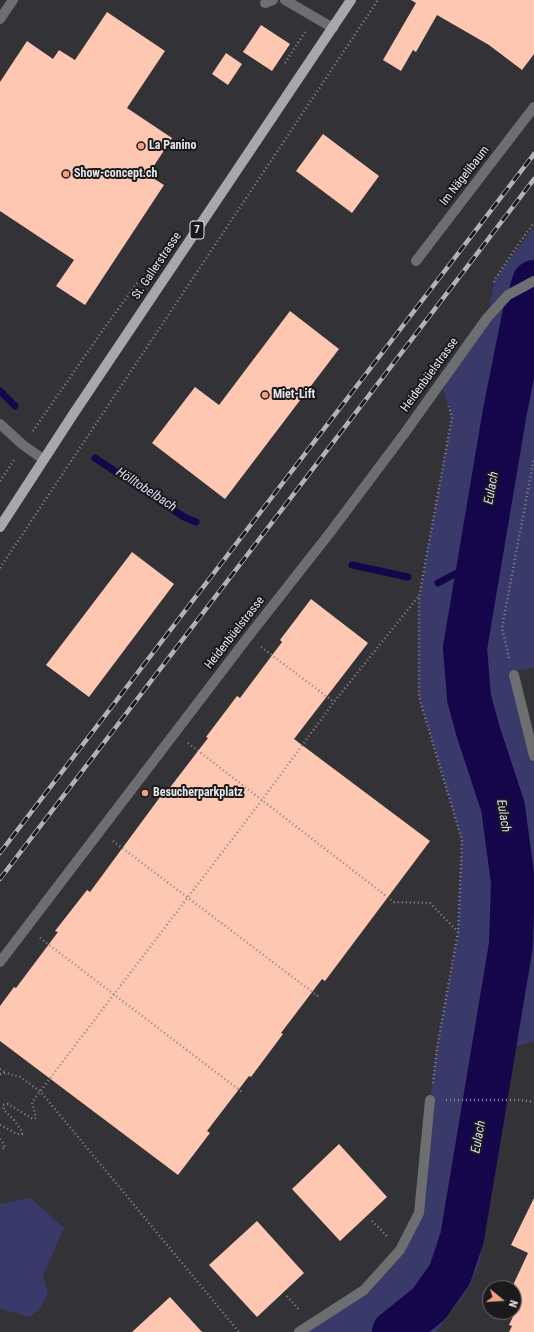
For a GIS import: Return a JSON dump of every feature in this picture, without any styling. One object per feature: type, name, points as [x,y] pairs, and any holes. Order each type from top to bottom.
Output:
[{"type":"main road","name":"St. Gallerstrasse","points":[[0,527],[43,459],[351,0]]},
{"type":"street","points":[[0,19],[13,0]]},
{"type":"street","points":[[285,0],[333,28]]},
{"type":"street","name":"Im Nägelibaum","points":[[416,261],[534,107]]},
{"type":"street","name":"Heidenbüelstrasse","points":[[0,962],[329,534],[441,383],[487,318],[508,296],[534,281]]},
{"type":"street","points":[[0,424],[43,459]]},
{"type":"street","points":[[514,676],[534,756]]},
{"type":"street","points":[[299,1332],[364,1290],[400,1250],[419,1213],[430,1100]]},
{"type":"path","points":[[0,568],[378,0]]},
{"type":"path","points":[[281,69],[315,17]]},
{"type":"path","points":[[494,286],[495,279],[534,223]]},
{"type":"path","points":[[0,481],[104,327],[142,277]]},
{"type":"path","points":[[430,1100],[437,1048],[458,932],[462,840],[419,697],[419,597],[452,417],[441,383]]},
{"type":"path","points":[[514,676],[502,628],[534,458]]},
{"type":"path","points":[[0,1125],[17,1134],[22,1134],[14,1120],[4,1110],[3,1105],[8,1104],[32,1119],[36,1118],[32,1102],[40,1091],[262,800],[334,702],[419,597]]},
{"type":"path","points":[[274,656],[334,702]]},
{"type":"path","points":[[200,752],[394,902],[430,903],[458,932]]},
{"type":"path","points":[[125,850],[319,997]]},
{"type":"path","points":[[52,947],[242,1092]]},
{"type":"path","points":[[0,1069],[6,1073],[20,1077],[40,1091],[239,1332]]},
{"type":"path","points":[[0,1074],[6,1073]]},
{"type":"path","points":[[446,1100],[521,1100],[534,1102]]},
{"type":"path","points":[[0,1139],[5,1148],[0,1149]]},
{"type":"shaded area","points":[[534,227],[534,668],[513,671],[534,756],[534,1042],[516,1046],[479,1264],[468,1289],[438,1330],[436,1332],[299,1332],[364,1290],[400,1250],[419,1213],[430,1100],[437,1048],[458,932],[462,840],[419,697],[419,597],[452,417],[441,383],[487,318],[495,279]]},
{"type":"shaded area","points":[[31,1198],[64,1228],[43,1276],[48,1293],[41,1307],[30,1317],[0,1309],[0,1204]]},
{"type":"building","points":[[411,0],[534,0],[534,54],[522,70],[489,45],[437,15],[416,52],[413,50],[401,71],[383,60],[416,3]]},
{"type":"building","points":[[107,12],[165,51],[127,108],[172,138],[148,175],[164,185],[85,305],[56,286],[74,260],[0,211],[0,82],[27,41],[53,59],[59,50],[75,60]]},
{"type":"building","points":[[261,25],[290,44],[272,71],[243,52]]},
{"type":"building","points":[[226,53],[242,64],[228,85],[212,74]]},
{"type":"building","points":[[323,134],[379,176],[352,213],[296,171]]},
{"type":"building","points":[[290,311],[339,349],[225,499],[152,443],[195,387],[219,405]]},
{"type":"building","points":[[132,552],[174,584],[89,697],[46,665]]},
{"type":"building","points":[[311,599],[368,643],[294,739],[430,841],[325,981],[322,979],[281,1033],[283,1034],[251,1077],[249,1076],[207,1131],[210,1133],[178,1175],[0,1041],[0,1006],[14,987],[16,988],[58,932],[55,931],[87,890],[90,892],[163,793],[165,794],[208,738],[206,737],[237,696],[240,698],[282,642],[280,640]]},
{"type":"building","points":[[339,1144],[387,1197],[340,1241],[292,1189]]},
{"type":"building","points":[[534,1198],[534,1332],[509,1332],[512,1326],[509,1325],[511,1320],[522,1320],[522,1280],[515,1280],[528,1253],[511,1245]]},
{"type":"building","points":[[257,1221],[304,1273],[257,1317],[209,1265]]},
{"type":"building","points":[[170,1297],[202,1332],[132,1332]]},
{"type":"waterway","name":"Eulach","points":[[394,1332],[429,1304],[450,1274],[462,1238],[511,945],[513,882],[503,807],[478,731],[469,698],[465,648],[505,411],[524,316],[534,282]]},
{"type":"waterway","name":"Hölltobelbach","points":[[0,391],[15,406]]},
{"type":"waterway","name":"Hölltobelbach","points":[[95,458],[184,517],[196,522]]},
{"type":"waterway","name":"Hölltobelbach","points":[[438,583],[479,561]]},
{"type":"waterway","name":"Hölltobelbach","points":[[352,565],[408,577]]},
{"type":"railway","points":[[0,853],[534,154]]},
{"type":"railway","points":[[0,879],[534,179]]},
{"type":"place","name":"La Panino","points":[[141,146]]},
{"type":"place","name":"Show-concept.ch","points":[[66,174]]},
{"type":"place","name":"Miet-Lift","points":[[265,395]]},
{"type":"place","name":"Besucherparkplatz","points":[[145,793]]}]
